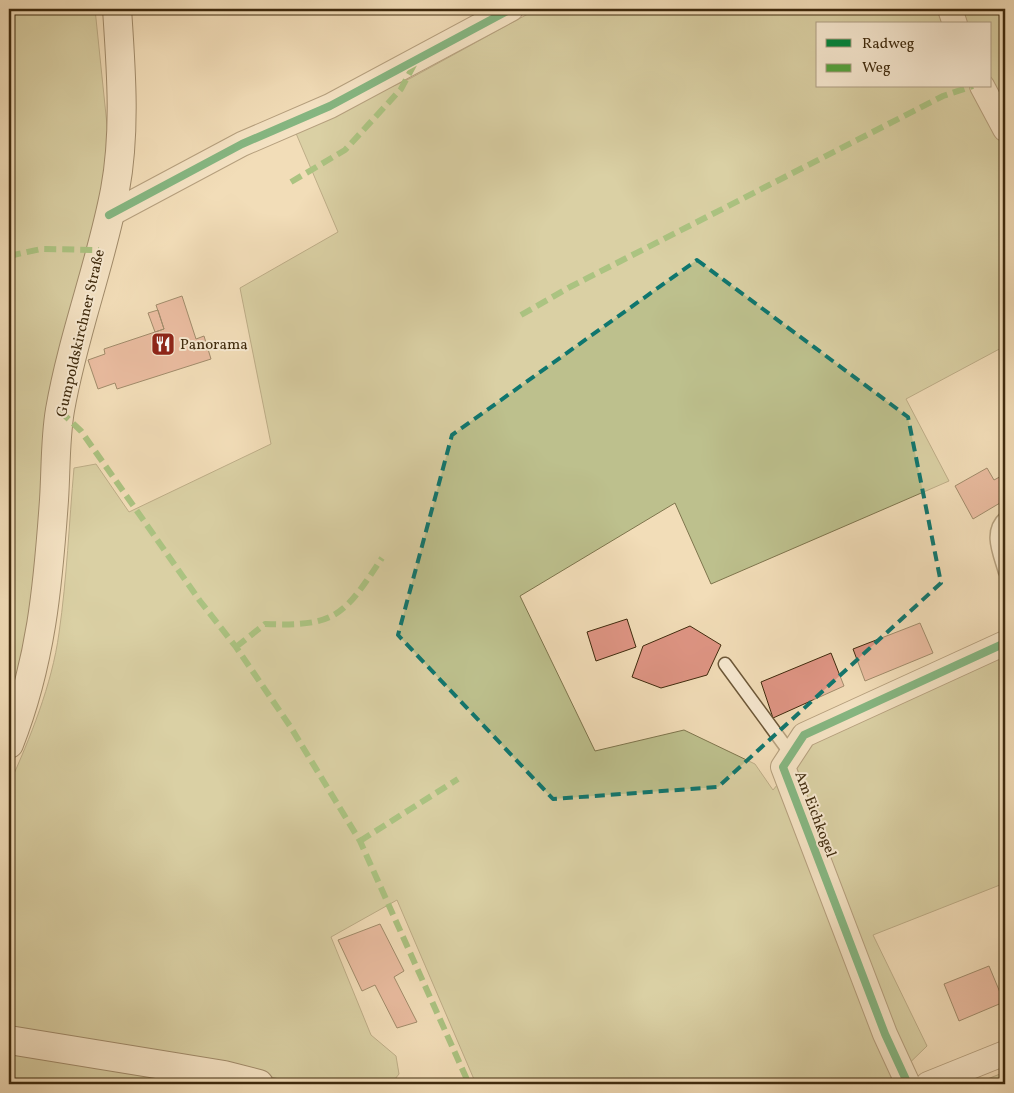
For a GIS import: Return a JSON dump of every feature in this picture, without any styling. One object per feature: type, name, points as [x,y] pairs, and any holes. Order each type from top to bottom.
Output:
[{"type":"main road","name":"Gumpoldskirchner Straße","points":[[9,744],[32,673],[42,629],[48,586],[60,411],[109,215],[118,164],[120,111],[117,9]]},
{"type":"main road","points":[[9,1040],[224,1074],[259,1084]]},
{"type":"street","points":[[109,215],[242,144],[330,106],[511,9]]},
{"type":"street","points":[[950,9],[955,22]]},
{"type":"street","points":[[983,88],[1005,129]]},
{"type":"street","name":"Am Eichkogel","points":[[908,1084],[885,1034],[783,766],[804,735],[1005,644]]},
{"type":"street","points":[[928,1084],[1005,1053]]},
{"type":"lane","points":[[1005,518],[1000,522],[995,541],[1005,572]]},
{"type":"lane","points":[[726,664],[791,754]]},
{"type":"highlighted area","points":[[697,260],[908,417],[941,583],[718,787],[553,799],[398,635],[452,435]]},
{"type":"green space","points":[[9,9],[95,9],[110,154],[35,594],[9,712]]},
{"type":"green space","points":[[537,9],[1005,9],[1005,346],[906,399],[949,481],[711,584],[675,503],[520,596],[595,751],[684,730],[755,764],[773,790],[816,738],[1005,656],[1005,883],[873,935],[927,1046],[891,1081],[891,1084],[476,1084],[397,900],[331,937],[371,1035],[396,1056],[399,1074],[391,1084],[297,1084],[246,1070],[9,1029],[9,785],[25,749],[46,692],[56,653],[64,592],[74,468],[96,464],[129,512],[271,444],[240,288],[338,232],[295,131],[411,78]]},
{"type":"green space","points":[[9,1050],[201,1084],[9,1084]]},
{"type":"green space","points":[[1005,1072],[1005,1084],[975,1084]]},
{"type":"building","name":"Panorama","points":[[182,296],[196,339],[204,336],[211,359],[117,389],[115,383],[98,389],[88,360],[105,354],[104,349],[164,329],[156,305]]},
{"type":"building","points":[[158,310],[164,329],[155,332],[148,313]]},
{"type":"building","points":[[987,468],[994,480],[1005,474],[1005,500],[973,519],[955,486]]},
{"type":"building","points":[[627,619],[636,647],[596,661],[587,632]]},
{"type":"building","points":[[920,623],[933,653],[865,681],[853,649]]},
{"type":"building","points":[[690,626],[721,645],[707,675],[661,688],[632,677],[643,646]]},
{"type":"building","points":[[831,653],[844,686],[773,718],[761,682]]},
{"type":"building","points":[[380,924],[404,971],[394,977],[417,1022],[397,1028],[375,985],[362,991],[338,940]]},
{"type":"building","points":[[989,966],[1004,1002],[959,1021],[944,984]]},
{"type":"marked path","points":[[291,182],[345,150],[401,89],[416,61]]},
{"type":"marked path","points":[[521,315],[570,287],[943,96],[967,88]]},
{"type":"marked path","points":[[9,256],[41,249],[99,250]]},
{"type":"marked path","points":[[60,411],[81,431],[200,601],[236,647],[290,726],[360,841],[469,1084]]},
{"type":"marked path","points":[[236,647],[265,624],[308,623],[336,614],[358,593],[382,558]]},
{"type":"marked path","points":[[360,841],[458,779]]},
{"type":"cycle path","points":[[109,215],[242,144],[330,106],[511,9]]},
{"type":"cycle path","points":[[908,1084],[885,1034],[783,767],[804,735],[1005,643]]},
{"type":"place","name":"Panorama","points":[[163,344]]}]
